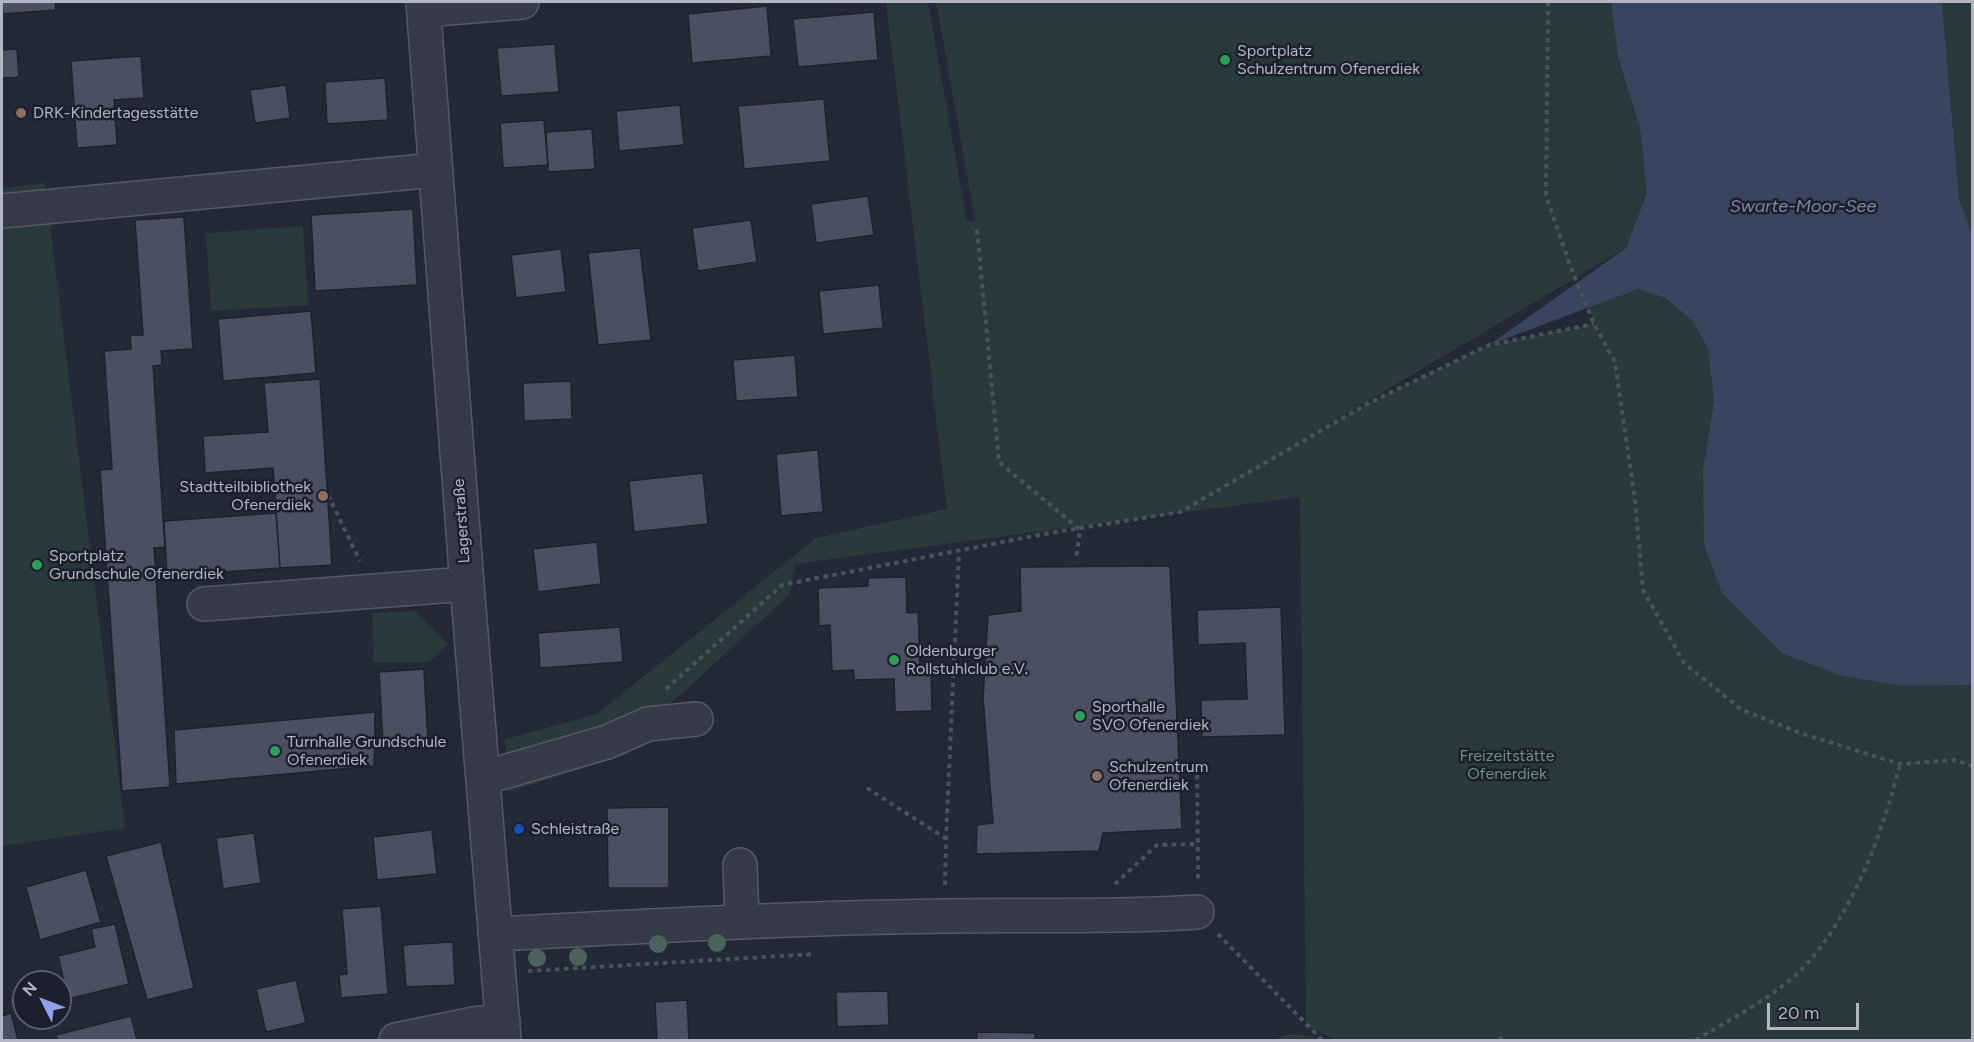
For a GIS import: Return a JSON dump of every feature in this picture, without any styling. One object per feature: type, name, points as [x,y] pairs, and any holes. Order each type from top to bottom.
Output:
[{"type":"street","points":[[423,6],[522,2]]},
{"type":"street","name":"Lagerstraße","points":[[423,6],[504,1031]]},
{"type":"street","points":[[2,211],[435,170]]},
{"type":"street","points":[[204,604],[467,584]]},
{"type":"street","points":[[483,778],[607,742],[648,724],[696,719]]},
{"type":"street","points":[[740,865],[742,921]]},
{"type":"street","points":[[495,934],[742,921],[945,915],[1079,916],[1197,912]]},
{"type":"street","points":[[396,1041],[474,1024],[504,1031]]},
{"type":"path","points":[[1548,2],[1546,196],[1571,268],[1594,324],[1615,362],[1635,501],[1642,590],[1684,663],[1742,710],[1803,734],[1900,764],[1955,760],[1972,766]]},
{"type":"path","points":[[977,230],[999,462],[1080,530]]},
{"type":"path","points":[[659,695],[782,585],[1044,534],[1080,530],[1180,512],[1369,403],[1489,345],[1594,324]]},
{"type":"path","points":[[328,495],[375,591]]},
{"type":"path","points":[[1076,559],[1080,530]]},
{"type":"path","points":[[945,915],[946,838],[959,551]]},
{"type":"path","points":[[1696,1041],[1769,995],[1802,970],[1826,941],[1856,888],[1888,810],[1900,764]]},
{"type":"path","points":[[1197,766],[1197,912],[1322,1041]]},
{"type":"path","points":[[867,788],[946,838]]},
{"type":"path","points":[[1079,916],[1157,845],[1198,844]]},
{"type":"path","points":[[1499,1041],[1504,1035]]},
{"type":"green space","name":"Freizeitstätte Ofenerdiek","points":[[886,2],[928,2],[967,222],[975,220],[936,2],[1611,2],[1618,57],[1640,128],[1647,193],[1626,248],[1302,440],[1369,403],[1489,345],[1594,324],[1605,343],[1584,300],[1638,289],[1665,298],[1693,321],[1708,349],[1714,401],[1703,469],[1783,654],[1843,676],[1903,686],[1972,685],[1972,1040],[1335,1040],[1306,1025],[1300,497],[795,564],[789,595],[611,759],[508,792],[505,739],[597,714],[816,538],[947,509]]},
{"type":"green space","points":[[1942,2],[1972,2],[1972,234],[1959,199]]},
{"type":"green space","name":"Sportplatz Grundschule Ofenerdiek","points":[[45,183],[125,828],[2,846],[2,188]]},
{"type":"green space","points":[[303,226],[308,305],[211,311],[206,233]]},
{"type":"green space","points":[[415,611],[448,644],[429,662],[374,662],[372,613]]},
{"type":"green space","points":[[1287,1034],[1310,1035],[1315,1040],[1274,1040]]},
{"type":"water","name":"Swarte-Moor-See","points":[[1611,2],[1942,2],[1959,199],[1972,234],[1972,685],[1903,686],[1843,676],[1783,654],[1722,593],[1704,544],[1703,469],[1714,401],[1708,349],[1693,321],[1665,298],[1638,289],[1489,345],[1626,248],[1647,193],[1640,128],[1618,57]]},
{"type":"building","points":[[2,2],[55,2],[56,10],[3,14]]},
{"type":"building","points":[[767,6],[771,56],[692,63],[688,14]]},
{"type":"building","points":[[874,12],[878,60],[798,67],[793,19]]},
{"type":"building","points":[[555,44],[559,92],[501,96],[497,48]]},
{"type":"building","points":[[17,49],[19,77],[2,78],[2,50]]},
{"type":"building","points":[[141,56],[144,98],[114,100],[117,145],[77,148],[71,61]]},
{"type":"building","points":[[385,78],[388,120],[327,124],[325,82]]},
{"type":"building","points":[[286,85],[290,118],[255,123],[250,90]]},
{"type":"building","points":[[824,99],[830,161],[744,169],[738,106]]},
{"type":"building","points":[[680,105],[684,145],[619,151],[616,111]]},
{"type":"building","points":[[544,120],[548,165],[503,168],[500,123]]},
{"type":"building","points":[[592,129],[595,169],[548,172],[546,132]]},
{"type":"building","points":[[868,196],[874,235],[816,243],[811,204]]},
{"type":"building","points":[[413,209],[417,285],[315,291],[311,215]]},
{"type":"building","points":[[184,217],[193,349],[161,351],[162,365],[153,366],[165,547],[154,548],[170,787],[122,791],[100,470],[112,469],[104,351],[131,349],[130,335],[143,335],[135,220]]},
{"type":"building","points":[[751,220],[757,262],[698,271],[692,228]]},
{"type":"building","points":[[640,248],[651,340],[598,345],[588,253]]},
{"type":"building","points":[[561,249],[566,292],[516,298],[511,255]]},
{"type":"building","points":[[879,285],[883,328],[823,334],[819,291]]},
{"type":"building","points":[[311,311],[316,373],[223,381],[218,319]]},
{"type":"building","points":[[795,355],[798,397],[736,401],[733,360]]},
{"type":"building","points":[[320,379],[332,565],[280,568],[273,468],[205,473],[203,436],[268,432],[264,383]]},
{"type":"building","points":[[571,381],[572,419],[524,421],[523,383]]},
{"type":"building","points":[[818,450],[823,512],[781,516],[776,454]]},
{"type":"building","points":[[703,473],[708,524],[634,532],[629,481]]},
{"type":"building","points":[[276,513],[280,568],[167,576],[164,521]]},
{"type":"building","points":[[597,542],[601,584],[538,592],[533,549]]},
{"type":"building","name":"Sporthalle SVO Ofenerdiek","points":[[1170,566],[1182,829],[1103,833],[1099,851],[976,854],[977,825],[993,823],[983,698],[988,615],[1021,611],[1020,567]]},
{"type":"building","points":[[906,577],[907,613],[918,612],[920,665],[931,664],[932,711],[895,712],[894,679],[854,680],[854,670],[832,671],[830,625],[819,626],[818,588],[868,586],[868,578]]},
{"type":"building","points":[[1281,607],[1285,735],[1202,737],[1201,700],[1247,699],[1245,643],[1198,645],[1197,610]]},
{"type":"building","points":[[620,627],[623,662],[540,668],[538,633]]},
{"type":"building","points":[[424,669],[428,741],[383,744],[379,672]]},
{"type":"building","name":"Turnhalle Grundschule Ofenerdiek","points":[[375,712],[374,766],[176,784],[174,730]]},
{"type":"building","points":[[669,807],[669,888],[608,888],[607,808]]},
{"type":"building","points":[[432,830],[437,874],[377,880],[373,837]]},
{"type":"building","points":[[254,833],[261,883],[223,889],[216,838]]},
{"type":"building","points":[[161,842],[194,988],[147,1000],[106,856]]},
{"type":"building","points":[[86,870],[101,922],[40,940],[26,887]]},
{"type":"building","points":[[381,906],[388,994],[341,998],[339,975],[347,974],[342,909]]},
{"type":"building","points":[[115,924],[129,984],[72,998],[72,970],[61,970],[58,956],[95,947],[91,929]]},
{"type":"building","points":[[453,942],[455,985],[406,987],[403,945]]},
{"type":"building","points":[[296,980],[306,1023],[266,1032],[256,989]]},
{"type":"building","points":[[888,991],[889,1025],[837,1027],[836,992]]},
{"type":"building","points":[[687,1000],[689,1040],[657,1040],[655,1002]]},
{"type":"building","points":[[11,1013],[12,1030],[15,1030],[18,1040],[2,1040],[2,1016]]},
{"type":"building","points":[[131,1016],[137,1040],[58,1040],[56,1035]]},
{"type":"building","points":[[977,1032],[1035,1033],[1035,1040],[977,1040]]},
{"type":"place","name":"Sportplatz Schulzentrum Ofenerdiek","points":[[1225,60]]},
{"type":"place","name":"DRK-Kindertagesstätte","points":[[21,113]]},
{"type":"place","name":"Stadtteilbibliothek Ofenerdiek","points":[[323,496]]},
{"type":"place","name":"Sportplatz Grundschule Ofenerdiek","points":[[37,565]]},
{"type":"place","name":"Oldenburger Rollstuhlclub e.V.","points":[[894,660]]},
{"type":"place","name":"Sporthalle SVO Ofenerdiek","points":[[1080,716]]},
{"type":"place","name":"Turnhalle Grundschule Ofenerdiek","points":[[275,751]]},
{"type":"place","name":"Schulzentrum Ofenerdiek","points":[[1097,776]]},
{"type":"place","name":"Schleistraße","points":[[519,829]]}]
